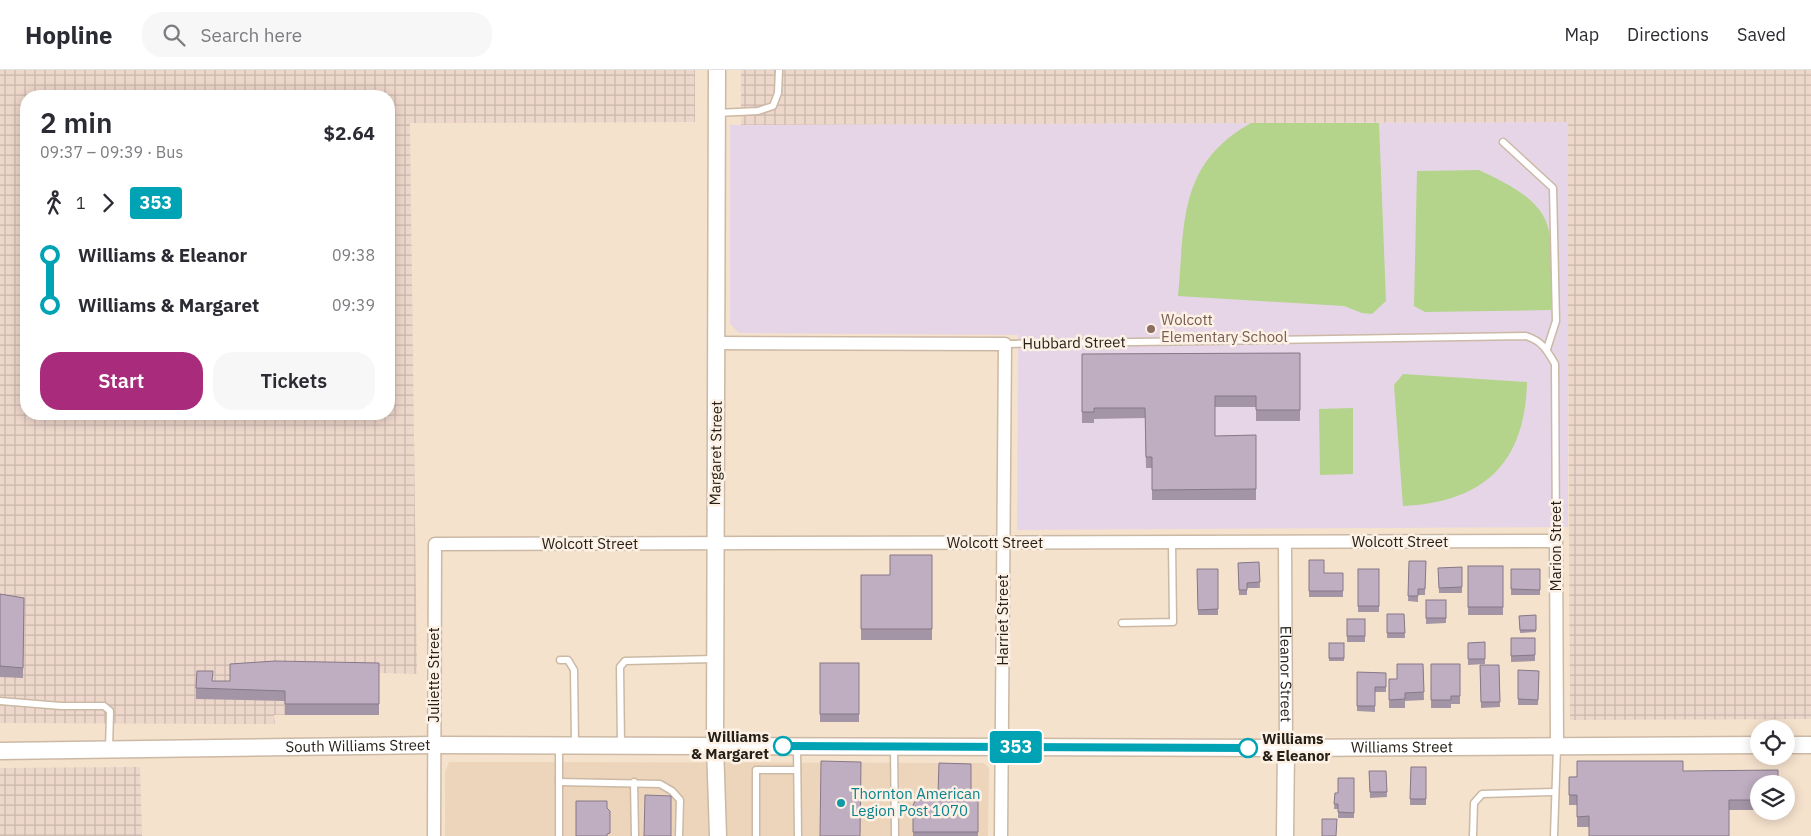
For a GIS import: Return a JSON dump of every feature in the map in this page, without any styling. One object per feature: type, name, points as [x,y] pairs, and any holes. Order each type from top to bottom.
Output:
[{"type":"street","name":"Margaret Street","points":[[717,70],[718,344],[715,543],[715,745],[718,836]]},
{"type":"street","name":"Hubbard Street","points":[[718,344],[1004,344]]},
{"type":"street","name":"Harriet Street","points":[[1001,836],[1004,344]]},
{"type":"street","name":"Wolcott Street","points":[[435,544],[1556,541]]},
{"type":"street","name":"Marion Street","points":[[1556,541],[1557,746]]},
{"type":"street","name":"Eleanor Street","points":[[1285,542],[1285,836]]},
{"type":"street","name":"Juliette Street","points":[[434,836],[435,544]]},
{"type":"street","name":"South Williams Street","points":[[0,751],[434,745],[715,745]]},
{"type":"street","name":"Williams Street","points":[[715,745],[1286,748],[1750,745]]},
{"type":"street","points":[[1795,745],[1811,745]]},
{"type":"lane","points":[[717,113],[758,111],[773,106],[778,93],[779,70]]},
{"type":"lane","points":[[1503,142],[1553,188],[1556,321],[1546,349]]},
{"type":"lane","name":"Hubbard Street","points":[[1004,344],[1526,336],[1538,340],[1546,349]]},
{"type":"lane","name":"Marion Street","points":[[1546,349],[1555,364],[1556,541]]},
{"type":"lane","points":[[1122,623],[1173,622],[1172,543]]},
{"type":"lane","points":[[621,745],[620,667],[625,661],[715,658]]},
{"type":"lane","points":[[559,836],[559,782],[567,745],[574,670],[568,660],[560,660]]},
{"type":"lane","points":[[0,701],[61,706],[104,706],[110,711],[109,750]]},
{"type":"lane","points":[[797,746],[798,836]]},
{"type":"lane","points":[[894,746],[895,836]]},
{"type":"lane","points":[[1554,836],[1557,746]]},
{"type":"lane","points":[[756,836],[756,770],[797,770]]},
{"type":"lane","points":[[559,782],[660,784],[672,791],[680,800],[679,836]]},
{"type":"lane","points":[[634,782],[634,836]]},
{"type":"lane","points":[[1474,836],[1474,804],[1482,794],[1554,792]]},
{"type":"shaded area","points":[[0,70],[695,70],[695,122],[410,123],[417,674],[379,673],[379,715],[274,715],[275,724],[0,723]]},
{"type":"shaded area","points":[[741,70],[1811,70],[1811,719],[1570,720],[1567,122],[741,125]]},
{"type":"shaded area","name":"Wolcott Elementary School","points":[[1568,122],[1568,527],[1017,530],[1018,335],[739,333],[730,324],[730,125]]},
{"type":"shaded area","points":[[449,762],[984,763],[989,768],[988,836],[445,836],[445,772]]},
{"type":"shaded area","points":[[140,767],[142,836],[0,836],[0,768]]},
{"type":"green space","points":[[1251,123],[1379,123],[1386,301],[1372,314],[1362,313],[1344,306],[1178,296],[1185,220],[1190,197],[1198,176],[1210,157],[1227,139]]},
{"type":"green space","points":[[1479,170],[1518,191],[1536,205],[1542,214],[1547,224],[1551,244],[1551,310],[1425,312],[1414,306],[1417,171]]},
{"type":"green space","points":[[1403,374],[1527,382],[1524,410],[1518,435],[1508,456],[1495,473],[1477,486],[1456,496],[1432,503],[1403,506],[1394,385]]},
{"type":"green space","points":[[1353,408],[1353,474],[1320,475],[1319,409]]},
{"type":"building","points":[[1300,353],[1300,410],[1256,410],[1256,396],[1215,396],[1215,436],[1256,435],[1256,489],[1152,490],[1152,457],[1146,457],[1145,408],[1094,408],[1094,412],[1082,412],[1082,354]]},
{"type":"building","points":[[890,555],[932,555],[932,629],[861,629],[861,575],[890,575]]},
{"type":"building","points":[[1309,560],[1324,560],[1324,573],[1343,573],[1343,591],[1309,591]]},
{"type":"building","points":[[1409,561],[1426,561],[1425,589],[1418,589],[1418,596],[1408,596]]},
{"type":"building","points":[[1259,562],[1260,582],[1247,583],[1247,590],[1239,590],[1238,563]]},
{"type":"building","points":[[1468,566],[1503,566],[1503,607],[1468,607]]},
{"type":"building","points":[[1462,567],[1462,587],[1439,588],[1438,568]]},
{"type":"building","points":[[1197,569],[1218,569],[1218,609],[1198,610]]},
{"type":"building","points":[[1358,569],[1379,569],[1379,606],[1358,606]]},
{"type":"building","points":[[1511,569],[1540,569],[1540,590],[1511,589]]},
{"type":"building","points":[[0,594],[24,598],[23,668],[0,666]]},
{"type":"building","points":[[1426,600],[1446,600],[1446,618],[1426,618]]},
{"type":"building","points":[[1387,614],[1404,614],[1405,633],[1387,633]]},
{"type":"building","points":[[1536,615],[1536,630],[1520,630],[1519,616]]},
{"type":"building","points":[[1347,619],[1365,619],[1365,636],[1347,636]]},
{"type":"building","points":[[1511,638],[1535,638],[1535,655],[1511,656]]},
{"type":"building","points":[[1485,642],[1485,659],[1468,659],[1468,643]]},
{"type":"building","points":[[1329,643],[1344,643],[1344,658],[1329,658]]},
{"type":"building","points":[[275,661],[379,663],[379,704],[285,704],[285,691],[196,688],[197,671],[213,671],[212,681],[230,681],[230,664]]},
{"type":"building","points":[[820,663],[859,663],[859,714],[820,714]]},
{"type":"building","points":[[1397,664],[1423,664],[1424,692],[1405,693],[1405,699],[1389,700],[1389,679],[1397,679]]},
{"type":"building","points":[[1431,664],[1460,664],[1460,696],[1451,696],[1451,700],[1431,700]]},
{"type":"building","points":[[1480,665],[1499,665],[1500,702],[1481,702]]},
{"type":"building","points":[[1518,670],[1539,671],[1538,700],[1518,699]]},
{"type":"building","points":[[1357,672],[1386,673],[1386,687],[1375,687],[1375,706],[1357,706]]},
{"type":"building","name":"Thornton American Legion Post 1070","points":[[821,761],[861,762],[860,836],[820,836]]},
{"type":"building","points":[[1577,761],[1683,761],[1683,771],[1778,770],[1778,775],[1750,775],[1750,800],[1729,800],[1729,836],[1589,836],[1589,816],[1577,817],[1577,795],[1569,795],[1569,777],[1577,777]]},
{"type":"building","points":[[939,763],[971,764],[971,793],[938,793]]},
{"type":"building","points":[[1411,767],[1426,767],[1426,799],[1410,799]]},
{"type":"building","points":[[1369,771],[1386,771],[1387,792],[1370,792]]},
{"type":"building","points":[[1338,778],[1354,778],[1354,813],[1338,812],[1338,804],[1334,804],[1335,793],[1338,793]]},
{"type":"building","points":[[645,795],[671,796],[671,836],[644,836]]},
{"type":"building","points":[[917,798],[978,799],[978,832],[913,832],[913,805]]},
{"type":"building","points":[[576,801],[607,801],[607,808],[610,811],[610,833],[607,836],[576,836]]},
{"type":"building","points":[[1322,819],[1337,819],[1336,836],[1322,836]]},
{"type":"bus line","name":"353","points":[[783,746],[1248,748]]},
{"type":"place","name":"Wolcott Elementary School","points":[[1151,329]]},
{"type":"place","name":"Williams & Margaret","points":[[783,746]]},
{"type":"place","name":"Williams & Eleanor","points":[[1248,748]]},
{"type":"place","name":"Thornton American Legion Post 1070","points":[[841,803]]}]
